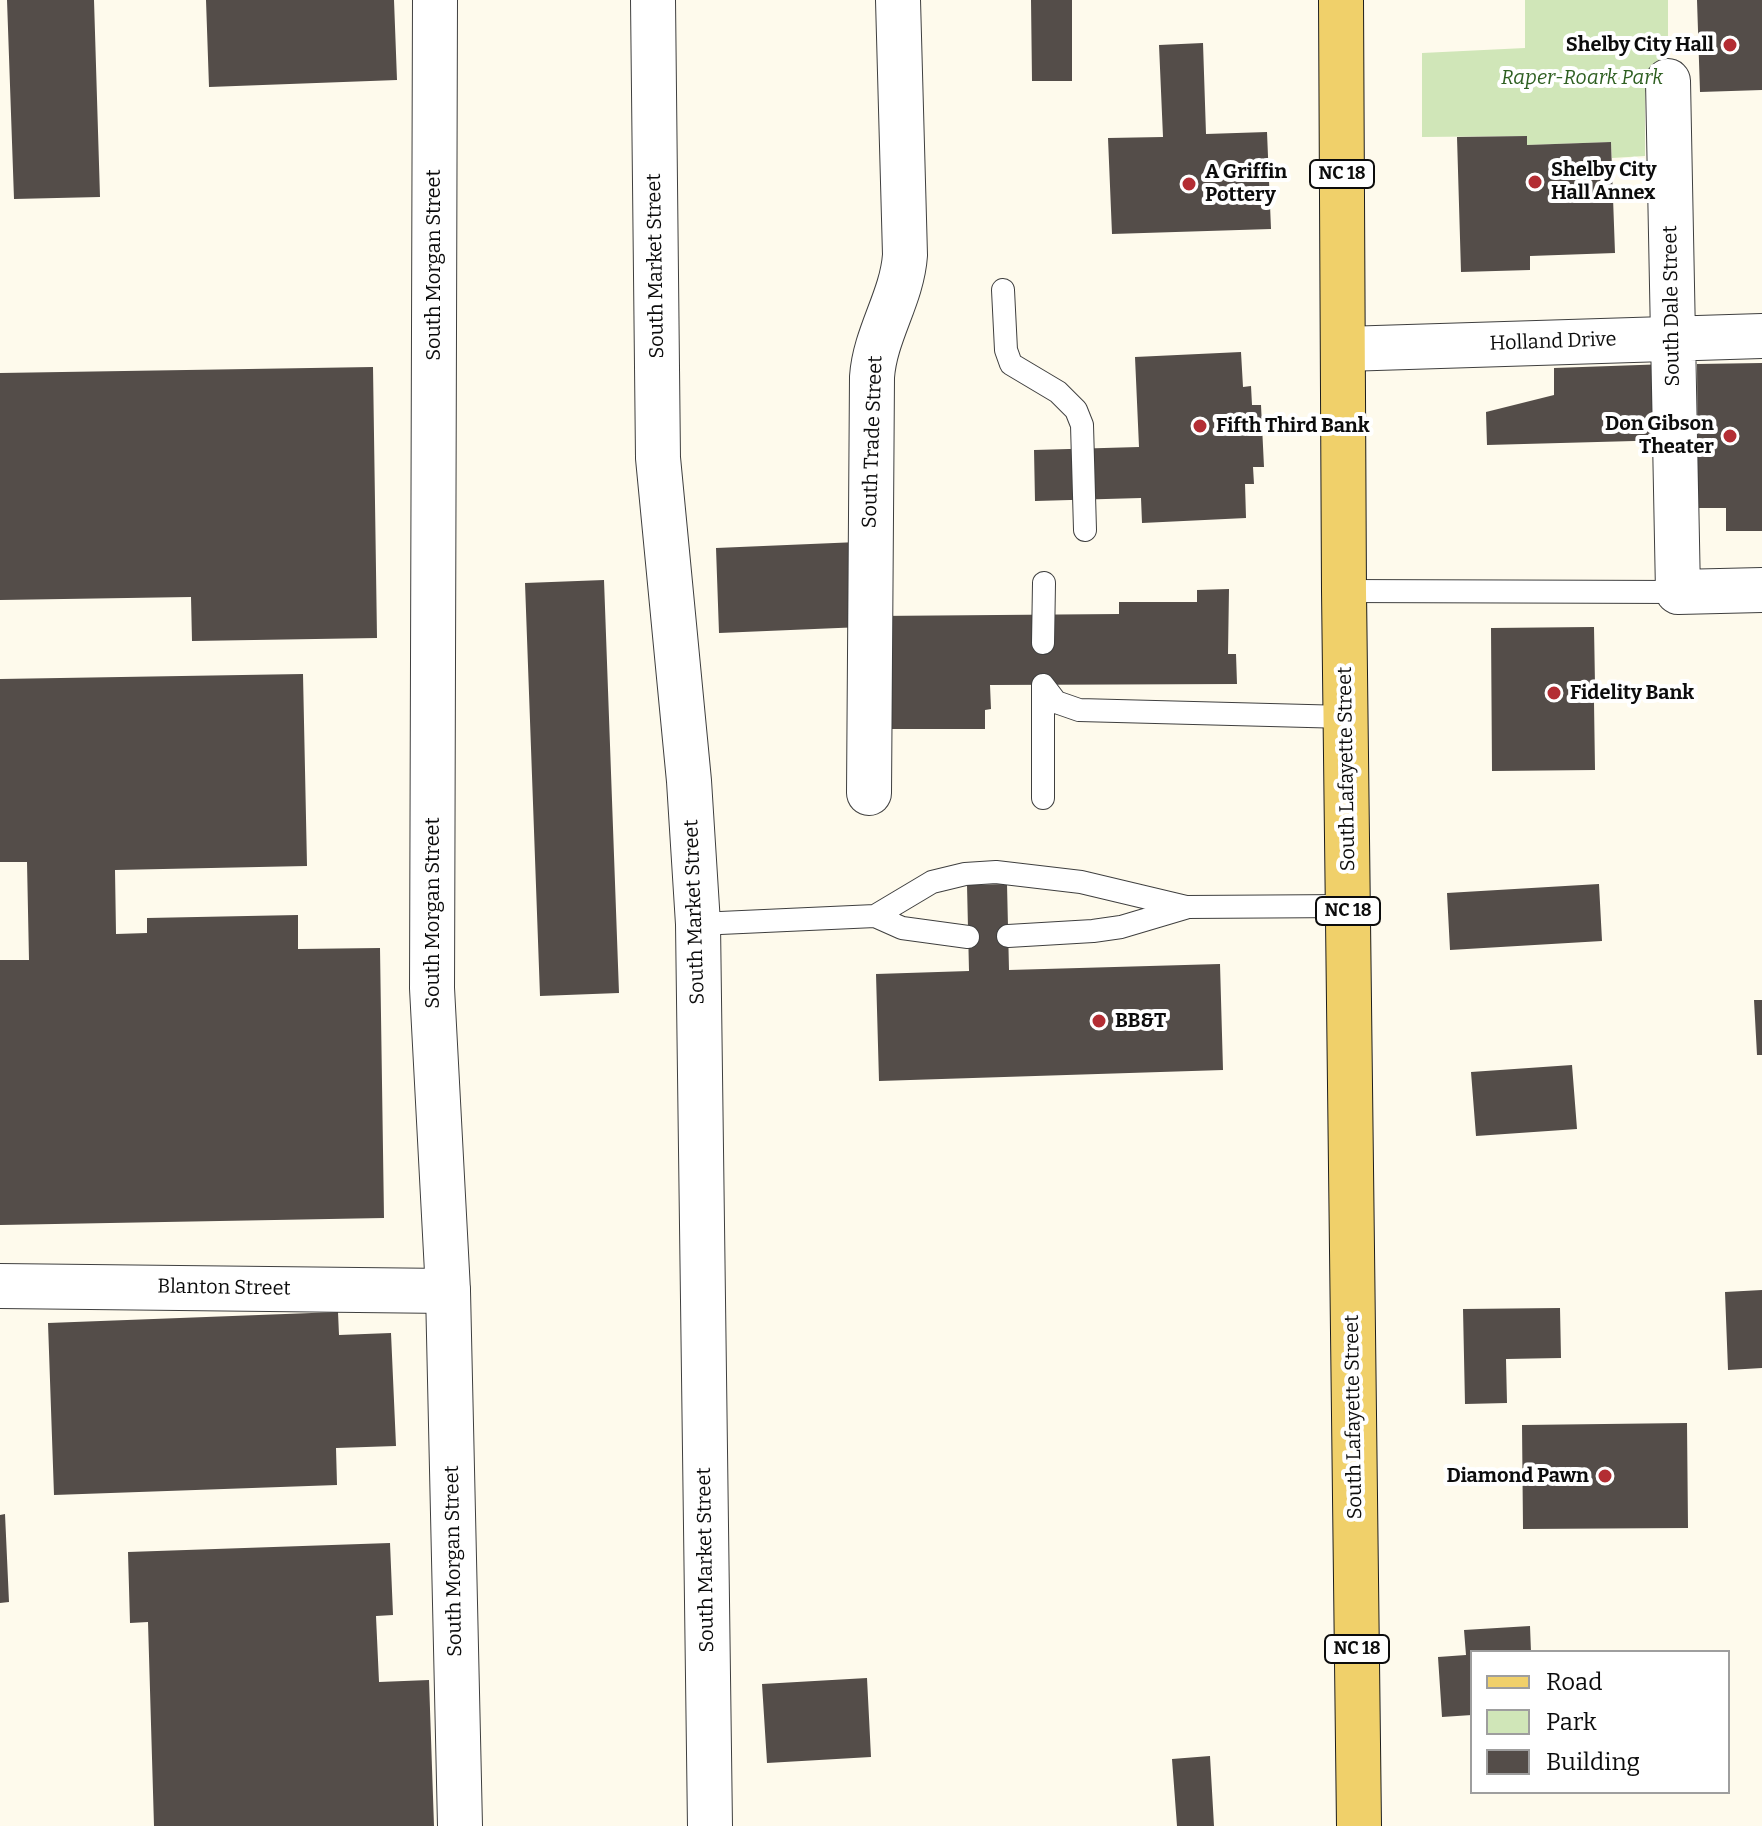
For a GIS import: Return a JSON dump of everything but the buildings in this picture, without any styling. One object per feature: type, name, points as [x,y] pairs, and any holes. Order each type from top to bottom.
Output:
[{"type":"main road","name":"South Lafayette Street","points":[[1341,0],[1344,591],[1359,1826]]},
{"type":"street","name":"South Morgan Street","points":[[435,0],[432,988],[448,1291],[460,1826]]},
{"type":"street","name":"South Market Street","points":[[653,0],[658,458],[689,781],[698,924],[710,1826]]},
{"type":"street","name":"South Trade Street","points":[[869,793],[872,377],[876,349],[902,281],[905,255],[898,0]]},
{"type":"street","name":"South Dale Street","points":[[1668,81],[1678,592]]},
{"type":"street","name":"Holland Drive","points":[[1344,349],[1762,336]]},
{"type":"street","points":[[1678,592],[1762,590]]},
{"type":"street","name":"Blanton Street","points":[[0,1286],[448,1291]]},
{"type":"lane","points":[[1003,290],[1006,350],[1011,364],[1058,392],[1076,410],[1082,425],[1085,530]]},
{"type":"lane","points":[[1043,643],[1044,583]]},
{"type":"lane","points":[[1344,591],[1678,592]]},
{"type":"lane","points":[[1043,798],[1043,685],[1056,702],[1079,710],[1346,717]]},
{"type":"lane","points":[[698,924],[875,916],[932,882],[965,874],[996,872],[1081,882],[1186,907],[1348,906]]},
{"type":"lane","points":[[1008,936],[1121,927],[1186,907]]},
{"type":"lane","points":[[875,916],[887,924],[902,928],[968,937]]},
{"type":"green space","name":"Raper-Roark Park","points":[[1525,0],[1668,0],[1668,81],[1647,87],[1645,93],[1645,156],[1612,158],[1611,142],[1527,145],[1526,136],[1422,137],[1422,53],[1525,48]]},
{"type":"place","name":"Shelby City Hall","points":[[1730,45]]},
{"type":"place","name":"Shelby City Hall Annex","points":[[1535,182]]},
{"type":"place","name":"A Griffin Pottery","points":[[1189,184]]},
{"type":"place","name":"Fifth Third Bank","points":[[1200,426]]},
{"type":"place","name":"Don Gibson Theater","points":[[1730,436]]},
{"type":"place","name":"Fidelity Bank","points":[[1554,693]]},
{"type":"place","name":"BB&T","points":[[1099,1021]]},
{"type":"place","name":"Diamond Pawn","points":[[1605,1476]]}]
